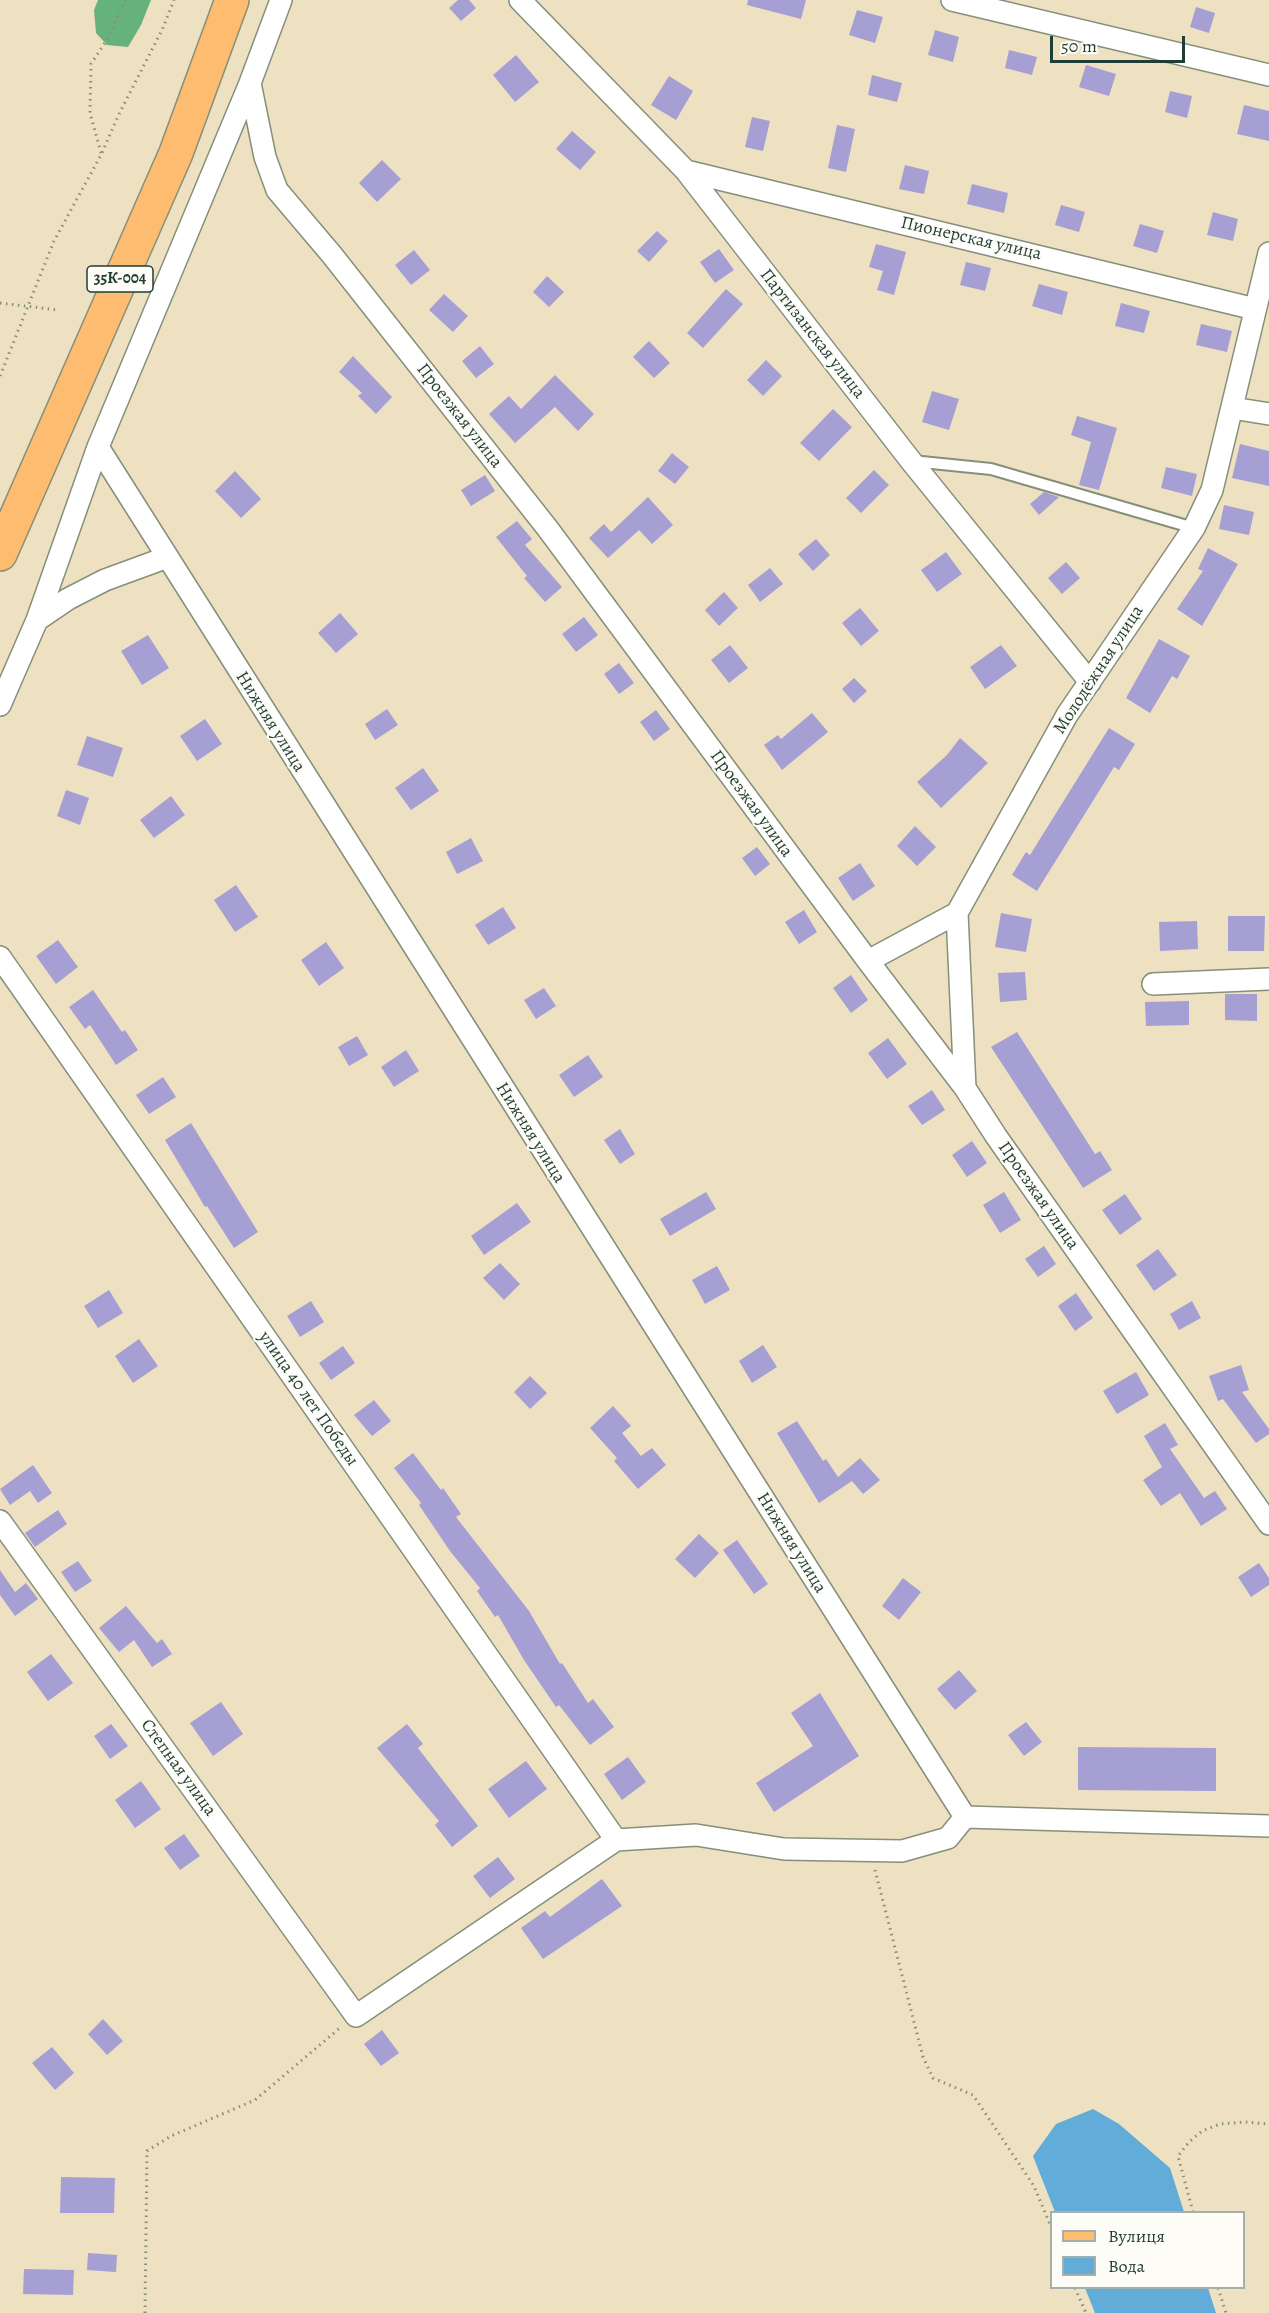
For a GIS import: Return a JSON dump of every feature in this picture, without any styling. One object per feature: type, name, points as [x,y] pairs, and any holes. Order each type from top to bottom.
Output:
[{"type":"main road","name":"35К-004","points":[[0,554],[176,153],[232,0]]},
{"type":"street","points":[[0,705],[37,620],[98,447],[250,83],[281,0]]},
{"type":"street","name":"Партизанская улица","points":[[520,0],[686,171],[911,461],[1090,682]]},
{"type":"street","points":[[952,0],[1269,75]]},
{"type":"street","name":"Проезжая улица","points":[[250,83],[265,157],[277,190],[332,255],[548,529],[868,961],[965,1088],[996,1136],[1269,1524]]},
{"type":"street","name":"Пионерская улица","points":[[686,171],[1255,309]]},
{"type":"street","name":"Молодёжная улица","points":[[957,913],[1067,715],[1194,528],[1212,490],[1269,253]]},
{"type":"street","points":[[1232,408],[1269,414]]},
{"type":"street","name":"Нижняя улица","points":[[98,447],[165,558],[965,1817]]},
{"type":"street","points":[[37,620],[68,598],[105,580],[165,558]]},
{"type":"street","points":[[868,961],[957,913],[965,1088]]},
{"type":"street","name":"улица 40 лет Победы","points":[[0,957],[616,1840]]},
{"type":"street","points":[[1153,984],[1269,979]]},
{"type":"street","name":"Степная улица","points":[[0,1521],[356,2016]]},
{"type":"street","points":[[356,2016],[616,1840],[696,1835],[784,1849],[902,1851],[948,1838],[965,1817],[1269,1826],[1269,1816]]},
{"type":"lane","points":[[911,461],[992,469],[1194,528]]},
{"type":"path","points":[[101,155],[90,113],[91,64],[108,38],[125,0]]},
{"type":"path","points":[[0,376],[54,241],[101,155],[119,114],[162,30],[174,0]]},
{"type":"path","points":[[0,303],[58,310]]},
{"type":"path","points":[[870,1850],[923,2057],[933,2078],[973,2096],[1034,2186],[1050,2224]]},
{"type":"path","points":[[145,2313],[147,2151],[171,2136],[255,2100],[310,2051],[356,2016]]},
{"type":"path","points":[[1193,2211],[1178,2156],[1189,2142],[1202,2131],[1220,2124],[1245,2122],[1269,2124]]},
{"type":"path","points":[[1075,2289],[1086,2313]]},
{"type":"path","points":[[1218,2289],[1226,2313]]},
{"type":"green space","points":[[98,0],[151,0],[141,25],[128,47],[107,45],[96,33],[94,10]]},
{"type":"water","points":[[1093,2109],[1119,2124],[1170,2168],[1184,2211],[1055,2211],[1033,2156],[1056,2124]]},
{"type":"water","points":[[1085,2289],[1208,2289],[1216,2313],[1095,2313]]},
{"type":"building","points":[[458,0],[469,0],[476,8],[461,21],[449,8]]},
{"type":"building","points":[[748,0],[806,0],[801,19],[747,5]]},
{"type":"building","points":[[1196,7],[1215,13],[1209,33],[1190,27]]},
{"type":"building","points":[[857,10],[883,17],[875,43],[849,35]]},
{"type":"building","points":[[935,30],[959,37],[953,62],[928,55]]},
{"type":"building","points":[[1009,50],[1037,57],[1032,75],[1005,68]]},
{"type":"building","points":[[516,55],[539,82],[515,102],[493,75]]},
{"type":"building","points":[[1086,65],[1116,74],[1109,96],[1079,87]]},
{"type":"building","points":[[872,75],[902,83],[897,102],[868,95]]},
{"type":"building","points":[[669,76],[693,91],[676,120],[651,105]]},
{"type":"building","points":[[1170,91],[1192,96],[1187,118],[1165,112]]},
{"type":"building","points":[[1244,105],[1269,111],[1269,141],[1237,134]]},
{"type":"building","points":[[752,117],[770,121],[763,151],[745,147]]},
{"type":"building","points":[[837,125],[855,129],[846,172],[828,168]]},
{"type":"building","points":[[572,131],[596,152],[580,170],[556,149]]},
{"type":"building","points":[[382,160],[401,179],[377,202],[359,183]]},
{"type":"building","points":[[905,165],[929,171],[924,194],[899,189]]},
{"type":"building","points":[[972,184],[1008,193],[1004,213],[967,204]]},
{"type":"building","points":[[1061,205],[1085,212],[1079,232],[1055,225]]},
{"type":"building","points":[[1213,212],[1238,219],[1233,241],[1207,235]]},
{"type":"building","points":[[1140,224],[1164,231],[1157,253],[1133,246]]},
{"type":"building","points":[[657,231],[668,241],[649,262],[637,251]]},
{"type":"building","points":[[876,244],[906,252],[894,295],[877,290],[883,271],[869,267]]},
{"type":"building","points":[[719,249],[734,270],[715,283],[700,262]]},
{"type":"building","points":[[414,250],[430,270],[411,285],[395,265]]},
{"type":"building","points":[[966,262],[991,268],[985,291],[960,285]]},
{"type":"building","points":[[547,276],[564,292],[549,307],[533,292]]},
{"type":"building","points":[[1039,284],[1068,292],[1062,315],[1032,306]]},
{"type":"building","points":[[726,289],[743,304],[703,348],[687,333]]},
{"type":"building","points":[[444,294],[468,316],[453,332],[429,310]]},
{"type":"building","points":[[1121,303],[1150,311],[1144,333],[1115,326]]},
{"type":"building","points":[[1201,324],[1232,331],[1227,352],[1196,345]]},
{"type":"building","points":[[649,341],[670,363],[654,378],[633,357]]},
{"type":"building","points":[[480,346],[494,364],[476,378],[462,361]]},
{"type":"building","points":[[353,356],[392,397],[376,414],[358,396],[362,393],[339,372]]},
{"type":"building","points":[[766,360],[782,376],[763,396],[747,380]]},
{"type":"building","points":[[555,375],[594,414],[578,431],[555,407],[515,443],[489,414],[509,396],[521,409]]},
{"type":"building","points":[[932,391],[959,399],[949,430],[922,422]]},
{"type":"building","points":[[833,409],[852,427],[819,461],[800,443]]},
{"type":"building","points":[[1077,416],[1117,428],[1099,490],[1079,485],[1091,442],[1071,435]]},
{"type":"building","points":[[1240,444],[1269,451],[1269,486],[1232,478]]},
{"type":"building","points":[[672,453],[689,467],[675,484],[658,471]]},
{"type":"building","points":[[1166,467],[1197,474],[1192,496],[1161,488]]},
{"type":"building","points":[[874,470],[889,485],[861,513],[846,498]]},
{"type":"building","points":[[235,471],[261,499],[241,518],[215,491]]},
{"type":"building","points":[[485,475],[495,491],[471,506],[461,490]]},
{"type":"building","points":[[1044,492],[1059,497],[1039,515],[1030,504]]},
{"type":"building","points":[[648,497],[673,525],[652,544],[639,530],[608,558],[589,538],[604,524],[611,532]]},
{"type":"building","points":[[1224,505],[1254,512],[1249,535],[1219,529]]},
{"type":"building","points":[[517,521],[532,539],[525,545],[562,587],[545,602],[524,578],[527,576],[496,537]]},
{"type":"building","points":[[816,539],[830,555],[813,571],[798,554]]},
{"type":"building","points":[[1208,548],[1238,564],[1202,626],[1177,609],[1203,571],[1198,569]]},
{"type":"building","points":[[946,552],[962,574],[937,592],[921,570]]},
{"type":"building","points":[[1066,562],[1080,578],[1062,594],[1048,578]]},
{"type":"building","points":[[770,568],[783,584],[760,602],[748,585]]},
{"type":"building","points":[[724,592],[738,608],[719,626],[705,610]]},
{"type":"building","points":[[860,608],[879,631],[861,646],[842,623]]},
{"type":"building","points":[[340,613],[358,634],[336,653],[318,633]]},
{"type":"building","points":[[584,617],[598,635],[576,652],[562,634]]},
{"type":"building","points":[[148,635],[169,668],[142,685],[121,651]]},
{"type":"building","points":[[1159,639],[1190,656],[1177,679],[1172,676],[1150,713],[1126,698]]},
{"type":"building","points":[[730,645],[748,668],[729,683],[711,660]]},
{"type":"building","points":[[1001,645],[1017,666],[985,689],[970,667]]},
{"type":"building","points":[[619,663],[634,683],[619,694],[604,674]]},
{"type":"building","points":[[854,678],[867,691],[854,703],[842,689]]},
{"type":"building","points":[[387,709],[398,725],[375,740],[365,724]]},
{"type":"building","points":[[656,710],[670,729],[654,741],[640,722]]},
{"type":"building","points":[[812,713],[828,732],[782,770],[764,745],[778,735],[781,739]]},
{"type":"building","points":[[205,719],[222,744],[197,761],[180,736]]},
{"type":"building","points":[[1109,728],[1135,744],[1119,770],[1114,767],[1037,891],[1012,875],[1026,852],[1030,855]]},
{"type":"building","points":[[87,736],[123,748],[113,777],[77,765]]},
{"type":"building","points":[[960,738],[988,763],[941,808],[917,782],[947,755]]},
{"type":"building","points":[[423,768],[439,791],[411,810],[395,788]]},
{"type":"building","points":[[66,790],[89,798],[80,825],[57,816]]},
{"type":"building","points":[[171,796],[185,815],[154,838],[140,820]]},
{"type":"building","points":[[915,826],[936,847],[917,866],[897,846]]},
{"type":"building","points":[[471,838],[483,861],[457,874],[446,852]]},
{"type":"building","points":[[757,847],[770,864],[755,876],[742,858]]},
{"type":"building","points":[[860,863],[875,886],[853,901],[838,878]]},
{"type":"building","points":[[236,885],[258,917],[235,932],[214,900]]},
{"type":"building","points":[[503,907],[516,928],[488,945],[475,925]]},
{"type":"building","points":[[804,910],[817,932],[799,944],[785,922]]},
{"type":"building","points":[[1001,913],[1032,919],[1026,952],[995,947]]},
{"type":"building","points":[[1228,916],[1265,916],[1264,951],[1228,951]]},
{"type":"building","points":[[1197,921],[1198,949],[1160,951],[1159,922]]},
{"type":"building","points":[[58,940],[78,967],[56,984],[36,956]]},
{"type":"building","points":[[326,942],[344,968],[319,986],[301,960]]},
{"type":"building","points":[[1025,972],[1027,1000],[1000,1002],[998,973]]},
{"type":"building","points":[[851,975],[868,1000],[851,1013],[833,988]]},
{"type":"building","points":[[544,988],[556,1006],[536,1019],[524,1000]]},
{"type":"building","points":[[93,990],[122,1032],[125,1030],[138,1050],[116,1065],[90,1025],[85,1029],[69,1007]]},
{"type":"building","points":[[1225,994],[1257,994],[1257,1021],[1225,1020]]},
{"type":"building","points":[[1189,1001],[1189,1025],[1146,1026],[1145,1002]]},
{"type":"building","points":[[1017,1032],[1095,1154],[1100,1151],[1112,1170],[1083,1188],[991,1047]]},
{"type":"building","points":[[357,1036],[368,1055],[349,1066],[338,1047]]},
{"type":"building","points":[[888,1038],[907,1064],[887,1079],[868,1053]]},
{"type":"building","points":[[406,1050],[419,1071],[394,1087],[381,1067]]},
{"type":"building","points":[[588,1055],[603,1077],[574,1097],[559,1075]]},
{"type":"building","points":[[163,1077],[176,1097],[149,1114],[136,1095]]},
{"type":"building","points":[[932,1090],[945,1110],[922,1125],[908,1106]]},
{"type":"building","points":[[191,1123],[258,1232],[234,1248],[207,1206],[205,1207],[165,1140]]},
{"type":"building","points":[[620,1129],[635,1154],[620,1164],[604,1140]]},
{"type":"building","points":[[972,1141],[987,1163],[967,1177],[952,1155]]},
{"type":"building","points":[[706,1192],[716,1209],[670,1236],[660,1219]]},
{"type":"building","points":[[1004,1192],[1021,1220],[1000,1233],[983,1205]]},
{"type":"building","points":[[1125,1194],[1142,1219],[1120,1235],[1102,1210]]},
{"type":"building","points":[[517,1203],[531,1222],[484,1255],[471,1236]]},
{"type":"building","points":[[1044,1246],[1056,1264],[1038,1277],[1025,1259]]},
{"type":"building","points":[[1158,1249],[1177,1275],[1154,1291],[1136,1265]]},
{"type":"building","points":[[500,1263],[520,1284],[504,1300],[483,1278]]},
{"type":"building","points":[[717,1266],[730,1290],[705,1304],[692,1280]]},
{"type":"building","points":[[109,1290],[123,1313],[98,1328],[84,1306]]},
{"type":"building","points":[[1076,1293],[1093,1318],[1075,1331],[1058,1306]]},
{"type":"building","points":[[311,1301],[324,1322],[300,1337],[287,1316]]},
{"type":"building","points":[[1192,1301],[1201,1318],[1179,1330],[1170,1314]]},
{"type":"building","points":[[139,1339],[158,1366],[133,1383],[115,1356]]},
{"type":"building","points":[[763,1345],[777,1367],[752,1383],[739,1361]]},
{"type":"building","points":[[343,1346],[355,1363],[331,1380],[319,1363]]},
{"type":"building","points":[[1241,1365],[1249,1390],[1242,1392],[1269,1429],[1269,1434],[1256,1443],[1223,1399],[1218,1401],[1209,1376]]},
{"type":"building","points":[[1136,1372],[1149,1395],[1117,1414],[1103,1391]]},
{"type":"building","points":[[530,1376],[547,1393],[530,1409],[514,1392]]},
{"type":"building","points":[[374,1400],[391,1421],[372,1436],[354,1415]]},
{"type":"building","points":[[613,1406],[631,1426],[622,1433],[641,1456],[652,1448],[666,1465],[638,1489],[614,1461],[617,1458],[590,1428]]},
{"type":"building","points":[[797,1421],[823,1461],[826,1459],[838,1477],[860,1458],[880,1480],[863,1494],[852,1481],[819,1503],[777,1433]]},
{"type":"building","points":[[1165,1423],[1178,1445],[1170,1449],[1204,1498],[1215,1491],[1227,1509],[1201,1526],[1180,1493],[1161,1506],[1143,1480],[1162,1467],[1144,1436]]},
{"type":"building","points":[[413,1453],[441,1490],[443,1488],[461,1514],[456,1517],[529,1611],[560,1664],[562,1663],[588,1703],[593,1699],[614,1727],[590,1745],[559,1705],[556,1707],[524,1660],[498,1615],[495,1617],[477,1591],[480,1588],[450,1551],[419,1505],[421,1503],[394,1468]]},
{"type":"building","points":[[33,1465],[52,1493],[38,1503],[30,1491],[10,1505],[0,1489]]},
{"type":"building","points":[[58,1510],[67,1524],[35,1547],[25,1533]]},
{"type":"building","points":[[699,1534],[719,1553],[695,1578],[675,1559]]},
{"type":"building","points":[[737,1540],[768,1584],[754,1594],[723,1550]]},
{"type":"building","points":[[78,1561],[92,1581],[75,1592],[61,1572]]},
{"type":"building","points":[[1259,1563],[1269,1578],[1269,1585],[1251,1597],[1238,1577]]},
{"type":"building","points":[[0,1570],[15,1592],[26,1583],[38,1599],[15,1616],[0,1595]]},
{"type":"building","points":[[903,1578],[921,1592],[899,1620],[882,1606]]},
{"type":"building","points":[[126,1606],[157,1643],[162,1639],[172,1654],[152,1667],[134,1640],[119,1652],[99,1628]]},
{"type":"building","points":[[51,1654],[73,1683],[48,1701],[27,1672]]},
{"type":"building","points":[[959,1670],[977,1691],[955,1710],[937,1689]]},
{"type":"building","points":[[820,1693],[859,1756],[774,1812],[756,1783],[813,1746],[791,1713]]},
{"type":"building","points":[[221,1702],[243,1734],[213,1756],[190,1723]]},
{"type":"building","points":[[1026,1722],[1042,1742],[1024,1756],[1008,1735]]},
{"type":"building","points":[[111,1724],[128,1746],[110,1759],[94,1736]]},
{"type":"building","points":[[407,1724],[423,1744],[418,1748],[478,1826],[452,1847],[435,1825],[439,1821],[377,1748]]},
{"type":"building","points":[[1078,1747],[1216,1748],[1216,1791],[1078,1790]]},
{"type":"building","points":[[628,1757],[646,1782],[622,1800],[604,1774]]},
{"type":"building","points":[[526,1761],[547,1789],[509,1818],[488,1789]]},
{"type":"building","points":[[141,1781],[161,1809],[135,1828],[115,1800]]},
{"type":"building","points":[[184,1834],[200,1856],[180,1870],[164,1848]]},
{"type":"building","points":[[498,1857],[515,1879],[490,1898],[473,1876]]},
{"type":"building","points":[[602,1879],[622,1906],[543,1959],[521,1928],[545,1911],[550,1917]]},
{"type":"building","points":[[103,2019],[123,2041],[107,2055],[88,2034]]},
{"type":"building","points":[[382,2030],[399,2053],[381,2066],[364,2044]]},
{"type":"building","points":[[52,2047],[74,2073],[55,2090],[32,2063]]},
{"type":"building","points":[[61,2177],[115,2178],[114,2213],[60,2213]]},
{"type":"building","points":[[88,2253],[117,2255],[116,2272],[87,2270]]},
{"type":"building","points":[[24,2269],[74,2270],[73,2295],[23,2294]]}]
